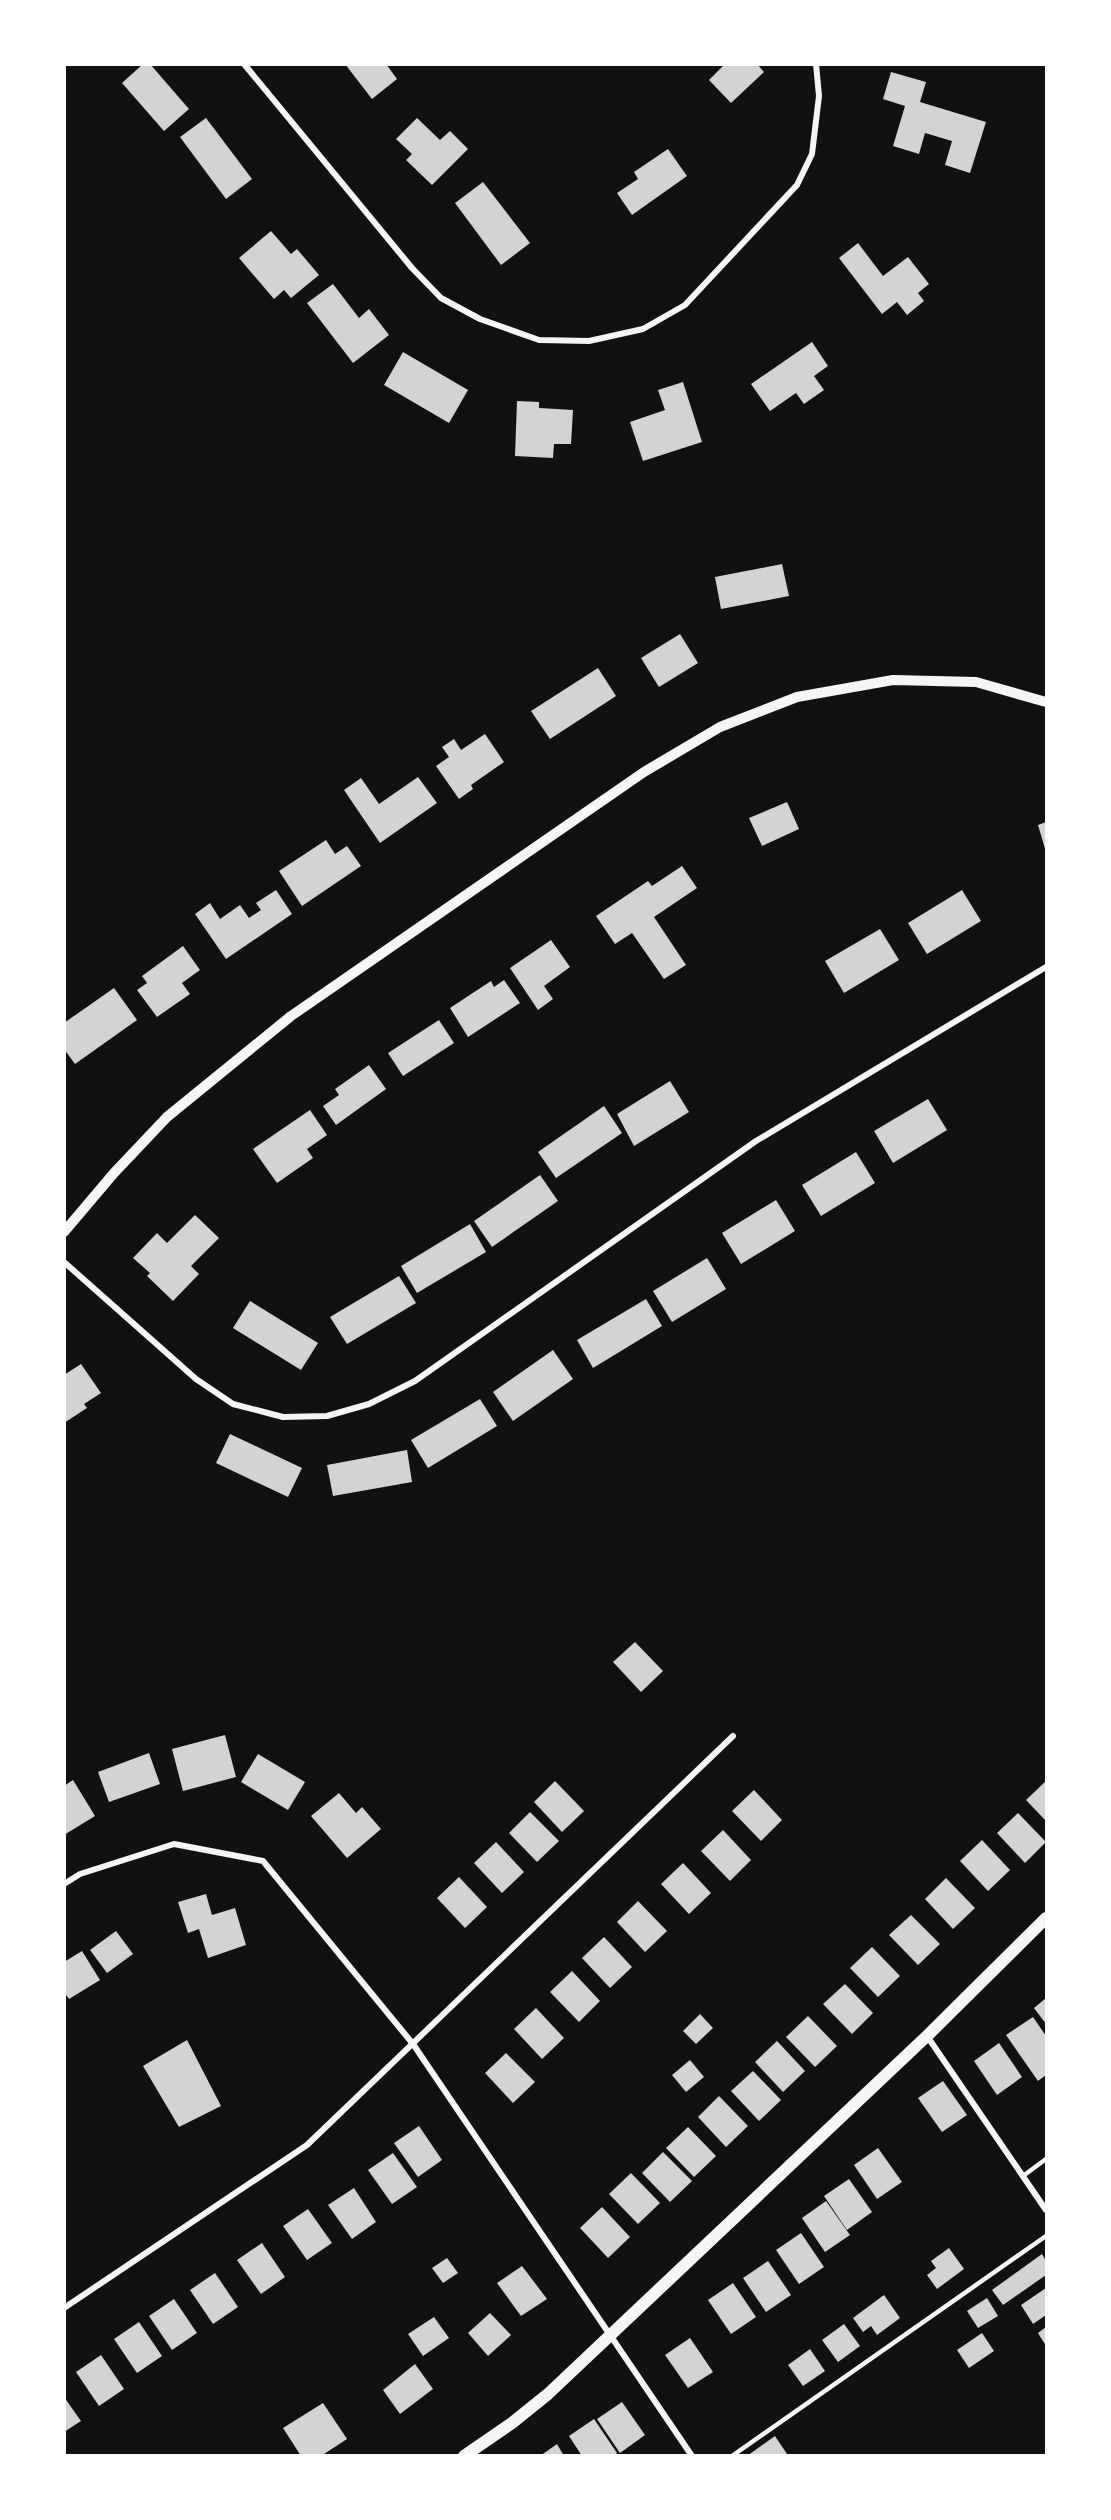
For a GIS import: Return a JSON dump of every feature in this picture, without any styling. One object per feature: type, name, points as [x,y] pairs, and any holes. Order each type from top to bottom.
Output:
[{"type":"main road","points":[[464,2456],[512,2423],[548,2394],[927,2036],[1047,1918]]},
{"type":"street","points":[[244,64],[412,268],[441,298],[480,319],[539,340],[589,341],[643,329],[685,304],[797,185],[812,154],[819,96],[816,64]]},
{"type":"street","points":[[64,1232],[167,1116],[291,1016],[644,772],[720,727],[797,697],[893,680],[976,682],[1047,702]]},
{"type":"street","points":[[64,1262],[196,1379],[233,1404],[283,1417],[327,1416],[369,1404],[415,1381],[756,1141],[1047,967]]},
{"type":"street","points":[[64,2307],[307,2145],[734,1736]]},
{"type":"street","points":[[64,1884],[80,1874],[174,1844],[263,1861],[413,2044],[692,2456]]},
{"type":"street","points":[[927,2036],[1047,2210]]},
{"type":"lane","points":[[1023,2176],[1047,2159]]},
{"type":"lane","points":[[732,2456],[1047,2236]]},
{"type":"building","points":[[143,64],[150,64],[189,109],[164,131],[122,83]]},
{"type":"building","points":[[345,64],[386,64],[397,79],[372,99]]},
{"type":"building","points":[[725,64],[757,64],[764,72],[731,103],[709,80]]},
{"type":"building","points":[[891,72],[926,82],[920,102],[986,122],[970,173],[945,165],[952,141],[925,133],[919,154],[893,146],[905,106],[883,99]]},
{"type":"building","points":[[206,118],[252,179],[226,199],[180,137]]},
{"type":"building","points":[[417,118],[440,140],[450,131],[468,149],[432,185],[406,160],[412,154],[396,139]]},
{"type":"building","points":[[668,149],[687,176],[632,215],[617,193],[638,179],[634,172]]},
{"type":"building","points":[[483,182],[530,243],[501,265],[455,203]]},
{"type":"building","points":[[271,231],[291,254],[297,249],[319,275],[291,298],[284,290],[274,299],[239,258]]},
{"type":"building","points":[[858,243],[883,276],[908,257],[929,284],[918,293],[924,301],[907,315],[897,302],[882,314],[839,258]]},
{"type":"building","points":[[333,284],[359,318],[369,309],[389,335],[353,363],[307,303]]},
{"type":"building","points":[[812,342],[828,366],[814,376],[824,390],[804,404],[796,393],[770,411],[751,384]]},
{"type":"building","points":[[403,352],[468,390],[449,423],[384,385]]},
{"type":"building","points":[[683,382],[702,442],[643,461],[630,422],[665,410],[658,390]]},
{"type":"building","points":[[517,401],[539,402],[539,408],[573,410],[571,444],[554,444],[553,458],[515,456]]},
{"type":"building","points":[[782,564],[789,596],[721,609],[715,577]]},
{"type":"building","points":[[680,634],[698,663],[659,687],[641,658]]},
{"type":"building","points":[[598,668],[616,696],[550,739],[531,711]]},
{"type":"building","points":[[485,734],[504,762],[471,785],[473,789],[459,799],[436,766],[449,757],[442,747],[454,739],[461,750]]},
{"type":"building","points":[[418,777],[437,803],[380,843],[344,790],[361,778],[379,804]]},
{"type":"building","points":[[787,802],[799,829],[762,846],[749,818]]},
{"type":"building","points":[[1046,822],[1046,852],[1038,825]]},
{"type":"building","points":[[326,840],[335,854],[347,846],[361,866],[302,906],[279,871]]},
{"type":"building","points":[[682,866],[697,888],[654,917],[686,965],[664,979],[632,933],[615,944],[596,916],[648,881],[652,886]]},
{"type":"building","points":[[276,890],[292,914],[226,959],[195,914],[210,903],[220,919],[240,905],[249,918],[261,910],[256,903]]},
{"type":"building","points":[[962,890],[981,921],[927,954],[908,923]]},
{"type":"building","points":[[880,929],[899,960],[844,993],[825,961]]},
{"type":"building","points":[[551,940],[570,967],[544,986],[553,999],[538,1010],[510,968]]},
{"type":"building","points":[[183,946],[200,970],[182,983],[190,994],[157,1017],[137,990],[147,983],[142,976]]},
{"type":"building","points":[[504,980],[520,1003],[468,1037],[450,1008],[491,981],[494,987]]},
{"type":"building","points":[[114,988],[137,1020],[75,1064],[64,1049],[64,1023]]},
{"type":"building","points":[[439,1020],[454,1043],[403,1076],[388,1053]]},
{"type":"building","points":[[369,1065],[386,1089],[336,1125],[323,1106],[339,1095],[335,1089]]},
{"type":"building","points":[[670,1081],[689,1112],[634,1146],[617,1114]]},
{"type":"building","points":[[928,1099],[947,1130],[893,1163],[874,1131]]},
{"type":"building","points":[[604,1106],[622,1133],[556,1178],[538,1152]]},
{"type":"building","points":[[310,1110],[327,1135],[307,1149],[313,1158],[277,1183],[253,1149]]},
{"type":"building","points":[[856,1152],[875,1183],[821,1216],[802,1185]]},
{"type":"building","points":[[540,1175],[558,1201],[492,1247],[474,1221]]},
{"type":"building","points":[[776,1200],[795,1231],[741,1264],[722,1233]]},
{"type":"building","points":[[195,1215],[219,1238],[191,1266],[199,1274],[173,1301],[147,1276],[150,1273],[133,1258],[157,1233],[167,1243]]},
{"type":"building","points":[[470,1224],[486,1252],[417,1293],[401,1266]]},
{"type":"building","points":[[707,1258],[726,1289],[672,1322],[653,1291]]},
{"type":"building","points":[[399,1276],[416,1303],[347,1344],[330,1317]]},
{"type":"building","points":[[646,1299],[662,1326],[593,1368],[577,1340]]},
{"type":"building","points":[[250,1301],[318,1343],[301,1370],[233,1328]]},
{"type":"building","points":[[553,1350],[573,1379],[513,1421],[493,1392]]},
{"type":"building","points":[[81,1364],[101,1393],[84,1404],[87,1408],[64,1423],[64,1375]]},
{"type":"building","points":[[480,1399],[497,1426],[428,1468],[411,1440]]},
{"type":"building","points":[[230,1434],[302,1468],[288,1497],[216,1463]]},
{"type":"building","points":[[407,1450],[412,1482],[333,1496],[327,1465]]},
{"type":"building","points":[[635,1642],[663,1671],[641,1692],[613,1662]]},
{"type":"building","points":[[225,1735],[236,1777],[183,1791],[172,1749]]},
{"type":"building","points":[[149,1753],[160,1784],[109,1802],[98,1772]]},
{"type":"building","points":[[258,1754],[305,1782],[288,1810],[241,1782]]},
{"type":"building","points":[[73,1780],[95,1816],[64,1835],[64,1786]]},
{"type":"building","points":[[555,1781],[584,1811],[562,1832],[534,1802]]},
{"type":"building","points":[[1046,1781],[1046,1821],[1026,1800]]},
{"type":"building","points":[[754,1790],[782,1820],[761,1841],[732,1811]]},
{"type":"building","points":[[339,1793],[356,1813],[362,1807],[381,1829],[347,1858],[311,1816]]},
{"type":"building","points":[[530,1812],[559,1841],[537,1862],[509,1833]]},
{"type":"building","points":[[1018,1813],[1046,1842],[1025,1863],[997,1833]]},
{"type":"building","points":[[723,1830],[751,1860],[730,1881],[701,1851]]},
{"type":"building","points":[[982,1840],[1010,1870],[988,1891],[960,1861]]},
{"type":"building","points":[[496,1842],[524,1872],[502,1893],[474,1863]]},
{"type":"building","points":[[683,1863],[711,1893],[689,1914],[661,1884]]},
{"type":"building","points":[[459,1877],[487,1907],[465,1928],[437,1898]]},
{"type":"building","points":[[946,1878],[975,1908],[953,1929],[925,1899]]},
{"type":"building","points":[[206,1894],[212,1915],[235,1908],[246,1945],[208,1958],[199,1929],[188,1933],[178,1902]]},
{"type":"building","points":[[638,1901],[667,1931],[645,1952],[617,1922]]},
{"type":"building","points":[[911,1915],[940,1944],[918,1965],[889,1935]]},
{"type":"building","points":[[116,1931],[133,1954],[107,1973],[90,1950]]},
{"type":"building","points":[[604,1937],[632,1967],[610,1988],[582,1958]]},
{"type":"building","points":[[872,1947],[900,1976],[878,1997],[850,1968]]},
{"type":"building","points":[[82,1951],[100,1980],[69,1999],[64,1992],[64,1962]]},
{"type":"building","points":[[572,1971],[600,2001],[579,2022],[550,1992]]},
{"type":"building","points":[[845,1984],[873,2013],[852,2034],[823,2004]]},
{"type":"building","points":[[1046,1998],[1046,2024],[1034,2008]]},
{"type":"building","points":[[536,2008],[564,2038],[542,2059],[514,2029]]},
{"type":"building","points":[[700,2014],[713,2028],[696,2044],[683,2031]]},
{"type":"building","points":[[808,2016],[837,2046],[815,2067],[786,2037]]},
{"type":"building","points":[[1033,2017],[1046,2036],[1046,2075],[1038,2081],[1006,2035]]},
{"type":"building","points":[[187,2040],[221,2106],[179,2127],[143,2066]]},
{"type":"building","points":[[777,2041],[805,2071],[783,2092],[755,2062]]},
{"type":"building","points":[[999,2043],[1022,2077],[997,2095],[974,2061]]},
{"type":"building","points":[[506,2053],[535,2082],[513,2103],[485,2073]]},
{"type":"building","points":[[690,2060],[704,2077],[686,2092],[672,2075]]},
{"type":"building","points":[[753,2071],[781,2100],[759,2121],[731,2091]]},
{"type":"building","points":[[943,2081],[967,2115],[942,2132],[918,2098]]},
{"type":"building","points":[[719,2096],[748,2126],[726,2147],[698,2117]]},
{"type":"building","points":[[419,2126],[442,2160],[418,2177],[394,2143]]},
{"type":"building","points":[[688,2127],[716,2156],[694,2177],[666,2148]]},
{"type":"building","points":[[878,2148],[902,2182],[877,2199],[854,2165]]},
{"type":"building","points":[[663,2152],[692,2181],[670,2202],[642,2173]]},
{"type":"building","points":[[393,2153],[417,2187],[392,2204],[368,2170]]},
{"type":"building","points":[[631,2173],[660,2203],[638,2224],[609,2194]]},
{"type":"building","points":[[849,2179],[872,2212],[847,2230],[824,2196]]},
{"type":"building","points":[[354,2188],[376,2222],[352,2239],[328,2205]]},
{"type":"building","points":[[826,2201],[850,2235],[825,2252],[802,2218]]},
{"type":"building","points":[[602,2207],[630,2237],[608,2258],[580,2228]]},
{"type":"building","points":[[308,2209],[332,2243],[307,2260],[283,2226]]},
{"type":"building","points":[[801,2233],[824,2267],[799,2284],[776,2250]]},
{"type":"building","points":[[262,2243],[285,2277],[261,2294],[237,2260]]},
{"type":"building","points":[[949,2248],[964,2269],[937,2289],[927,2275],[936,2268],[931,2261]]},
{"type":"building","points":[[1042,2254],[1046,2261],[1046,2275],[1003,2305],[992,2290]]},
{"type":"building","points":[[447,2258],[458,2273],[443,2283],[432,2268]]},
{"type":"building","points":[[768,2261],[791,2295],[766,2312],[743,2278]]},
{"type":"building","points":[[522,2266],[547,2299],[521,2316],[497,2283]]},
{"type":"building","points":[[215,2273],[238,2307],[213,2324],[190,2290]]},
{"type":"building","points":[[733,2283],[756,2317],[731,2334],[708,2300]]},
{"type":"building","points":[[1046,2288],[1046,2315],[1033,2324],[1021,2305]]},
{"type":"building","points":[[884,2295],[900,2318],[877,2335],[871,2326],[863,2332],[853,2318]]},
{"type":"building","points":[[987,2298],[998,2316],[978,2328],[967,2311]]},
{"type":"building","points":[[174,2299],[197,2333],[172,2350],[149,2316]]},
{"type":"building","points":[[490,2313],[511,2335],[488,2356],[468,2333]]},
{"type":"building","points":[[434,2317],[449,2338],[423,2356],[408,2334]]},
{"type":"building","points":[[139,2322],[162,2356],[137,2373],[114,2339]]},
{"type":"building","points":[[844,2324],[860,2346],[838,2362],[822,2340]]},
{"type":"building","points":[[1046,2327],[1046,2346],[1038,2333]]},
{"type":"building","points":[[982,2333],[994,2351],[969,2368],[957,2350]]},
{"type":"building","points":[[690,2338],[713,2372],[688,2388],[665,2355]]},
{"type":"building","points":[[810,2349],[825,2371],[803,2386],[788,2365]]},
{"type":"building","points":[[101,2355],[124,2389],[99,2406],[76,2372]]},
{"type":"building","points":[[415,2364],[433,2389],[400,2414],[383,2390]]},
{"type":"building","points":[[64,2397],[81,2421],[64,2432]]},
{"type":"building","points":[[622,2402],[645,2435],[620,2453],[597,2419]]},
{"type":"building","points":[[323,2403],[347,2439],[321,2456],[301,2456],[283,2428]]},
{"type":"building","points":[[594,2419],[617,2453],[614,2456],[582,2456],[569,2436]]},
{"type":"building","points":[[775,2436],[787,2454],[747,2456]]},
{"type":"building","points":[[557,2444],[564,2456],[540,2456]]}]
